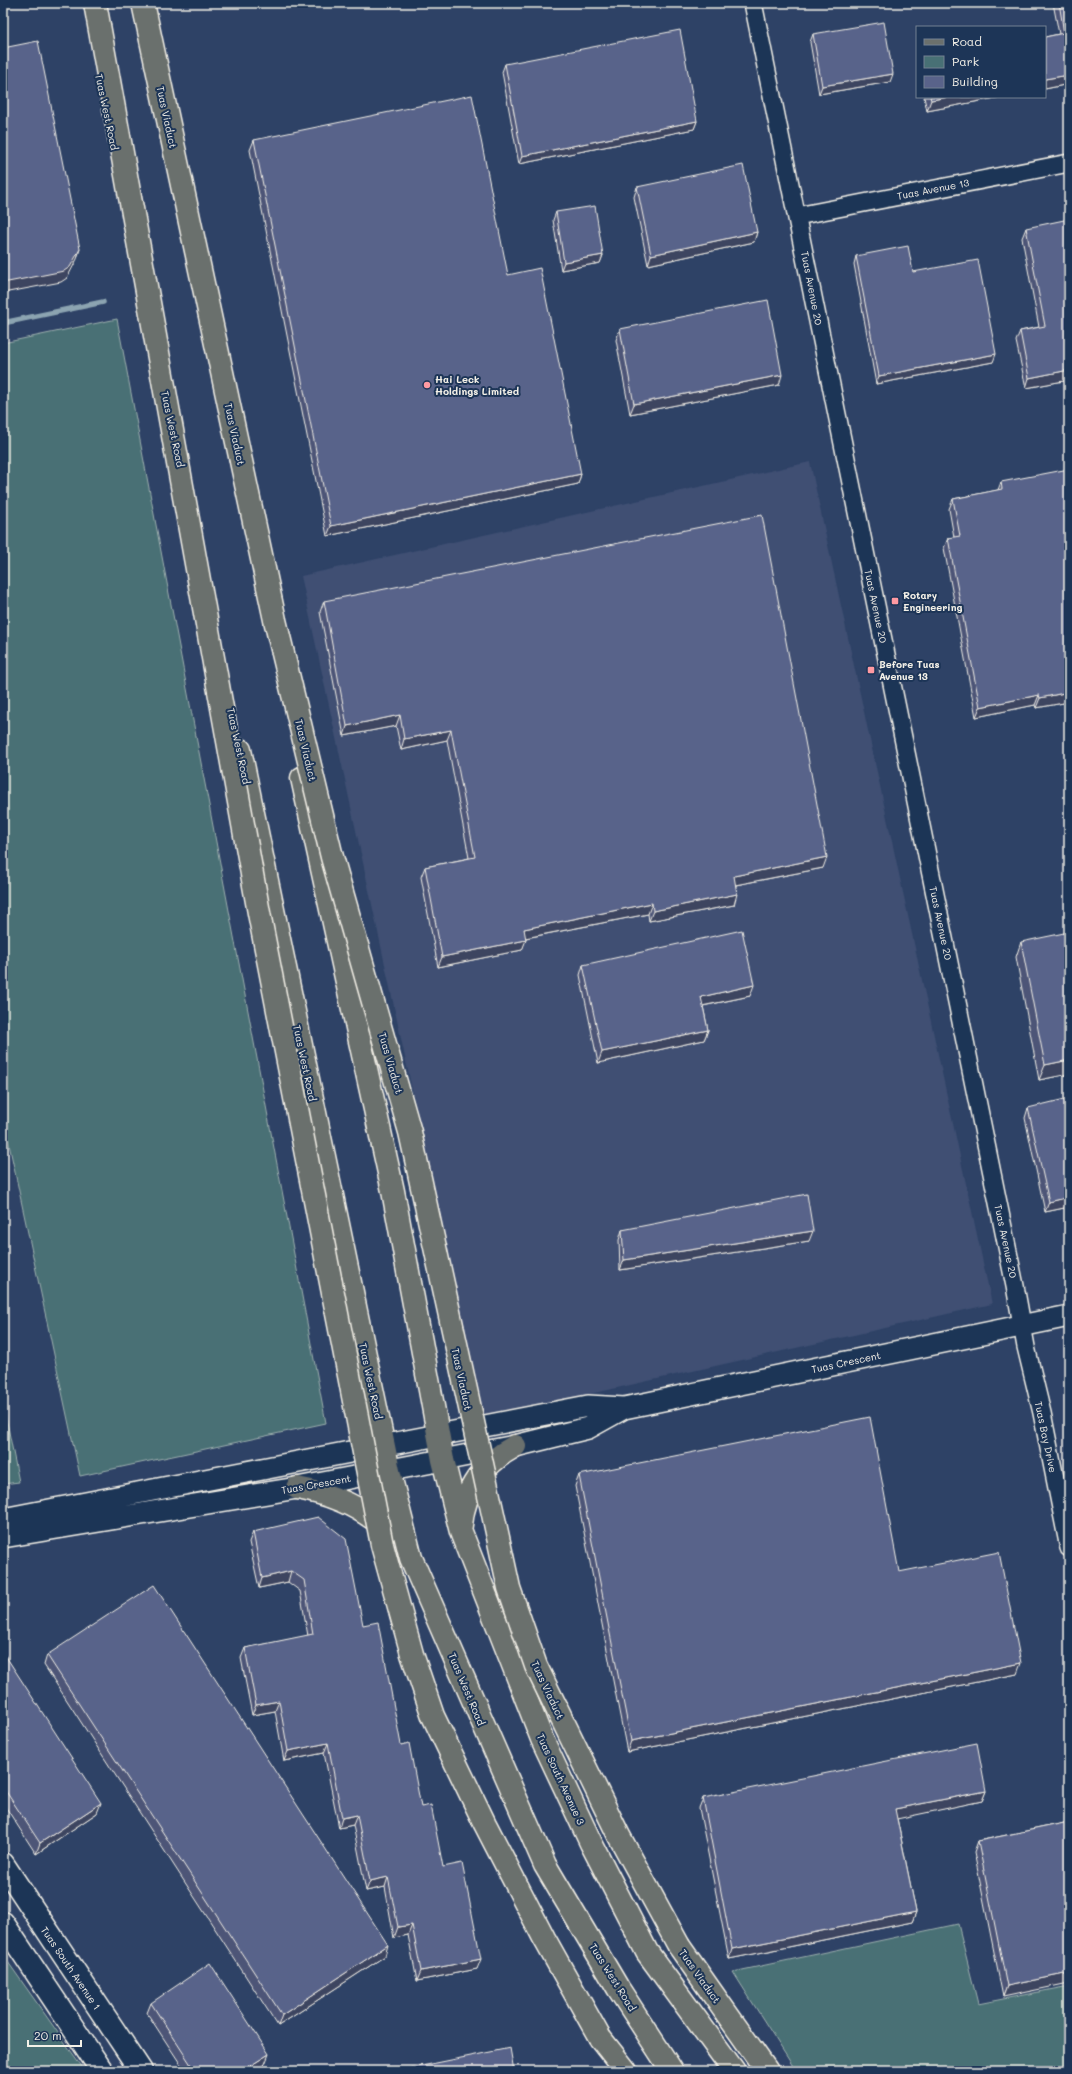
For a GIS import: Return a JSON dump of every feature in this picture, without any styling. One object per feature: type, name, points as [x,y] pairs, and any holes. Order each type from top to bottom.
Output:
[{"type":"main road","name":"Tuas West Road","points":[[85,3],[384,1444],[411,1558],[545,1865],[618,1988],[672,2071]]},
{"type":"main road","points":[[95,3],[259,913],[382,1545],[412,1654],[433,1716],[485,1824],[544,1938],[600,2038],[626,2071]]},
{"type":"main road","points":[[134,3],[393,1191],[443,1460]]},
{"type":"main road","name":"Tuas Viaduct","points":[[143,3],[275,620],[332,857],[410,1132],[509,1588],[536,1666],[619,1836],[679,1946],[767,2071]]},
{"type":"main road","points":[[461,1532],[465,1505],[476,1481],[493,1460],[515,1446]]},
{"type":"main road","name":"Tuas South Avenue 3","points":[[443,1460],[461,1532],[542,1739],[595,1850],[647,1952],[734,2071]]},
{"type":"main road","points":[[297,1488],[327,1494],[355,1506],[386,1529],[411,1558]]},
{"type":"main road","name":"Tuas South Avenue 1","points":[[3,1864],[141,2071]]},
{"type":"main road","points":[[3,1923],[102,2071]]},
{"type":"street","name":"Tuas Avenue 20","points":[[753,3],[1023,1326]]},
{"type":"street","name":"Tuas Avenue 13","points":[[797,216],[1069,163]]},
{"type":"street","name":"Tuas Crescent","points":[[3,1519],[384,1444],[588,1406],[624,1408],[1069,1316]]},
{"type":"street","name":"Tuas Bay Drive","points":[[1023,1326],[1026,1347],[1042,1413],[1069,1548]]},
{"type":"street","name":"Tuas Crescent","points":[[3,1537],[297,1488],[515,1446],[588,1428],[624,1408]]},
{"type":"shaded area","points":[[810,462],[992,1304],[483,1418],[301,576]]},
{"type":"green space","points":[[117,319],[326,1423],[80,1476],[3,1116],[3,343]]},
{"type":"green space","points":[[3,1402],[19,1482],[3,1484]]},
{"type":"green space","points":[[958,1924],[978,2004],[1069,1986],[1069,2071],[796,2071],[733,1972]]},
{"type":"green space","points":[[3,1955],[85,2071],[3,2071]]},
{"type":"building","points":[[1059,3],[1069,3],[1069,75],[1046,79],[1046,37],[1064,33]]},
{"type":"building","points":[[884,22],[893,74],[822,86],[813,34]]},
{"type":"building","points":[[680,30],[697,121],[522,156],[505,64]]},
{"type":"building","points":[[38,41],[80,249],[70,267],[64,271],[3,283],[3,48]]},
{"type":"building","name":"Hai Leck Holdings Limited","points":[[472,95],[508,275],[540,268],[581,474],[331,526],[254,140]]},
{"type":"building","points":[[930,98],[943,98],[931,100]]},
{"type":"building","points":[[743,165],[757,232],[651,255],[637,187]]},
{"type":"building","points":[[595,206],[603,255],[564,262],[556,212]]},
{"type":"building","points":[[1069,219],[1069,370],[1029,378],[1020,331],[1045,326],[1026,228]]},
{"type":"building","points":[[908,246],[913,272],[978,260],[996,354],[879,376],[856,256]]},
{"type":"building","points":[[768,300],[782,375],[634,404],[620,329]]},
{"type":"building","points":[[1069,469],[1069,692],[1040,698],[1039,695],[980,707],[948,538],[960,536],[953,499],[1002,489],[1001,482]]},
{"type":"building","points":[[762,515],[827,857],[734,876],[737,894],[653,911],[652,903],[524,929],[526,940],[442,957],[425,867],[475,857],[451,730],[404,739],[400,715],[347,726],[324,601]]},
{"type":"building","points":[[742,930],[754,985],[701,997],[708,1030],[602,1052],[583,965]]},
{"type":"building","points":[[1069,932],[1069,1060],[1045,1065],[1021,942]]},
{"type":"building","points":[[1069,1098],[1069,1197],[1049,1202],[1028,1108]]},
{"type":"building","points":[[807,1194],[813,1231],[624,1260],[622,1230]]},
{"type":"building","points":[[870,1417],[899,1572],[999,1552],[1021,1663],[631,1741],[579,1475]]},
{"type":"building","points":[[318,1517],[346,1539],[363,1625],[378,1622],[401,1745],[409,1743],[421,1807],[431,1805],[443,1867],[462,1863],[481,1959],[421,1971],[412,1925],[398,1927],[388,1877],[370,1881],[357,1815],[342,1818],[328,1743],[288,1751],[279,1701],[256,1705],[245,1648],[313,1634],[304,1580],[291,1571],[262,1578],[253,1532]]},
{"type":"building","points":[[154,1585],[388,1945],[282,2015],[47,1655]]},
{"type":"building","points":[[3,1652],[101,1803],[40,1843],[3,1787]]},
{"type":"building","points":[[977,1743],[986,1791],[895,1809],[916,1912],[732,1949],[703,1798]]},
{"type":"building","points":[[1069,1822],[1069,1973],[1007,1986],[978,1841]]},
{"type":"building","points":[[210,1963],[269,2054],[242,2071],[195,2071],[151,2003]]},
{"type":"building","points":[[510,2048],[514,2071],[397,2071]]},
{"type":"waterway","points":[[3,323],[103,302]]},
{"type":"place","name":"Hai Leck Holdings Limited","points":[[427,385]]},
{"type":"place","name":"Rotary Engineering","points":[[895,601]]},
{"type":"place","name":"Before Tuas Avenue 13","points":[[871,670]]}]
